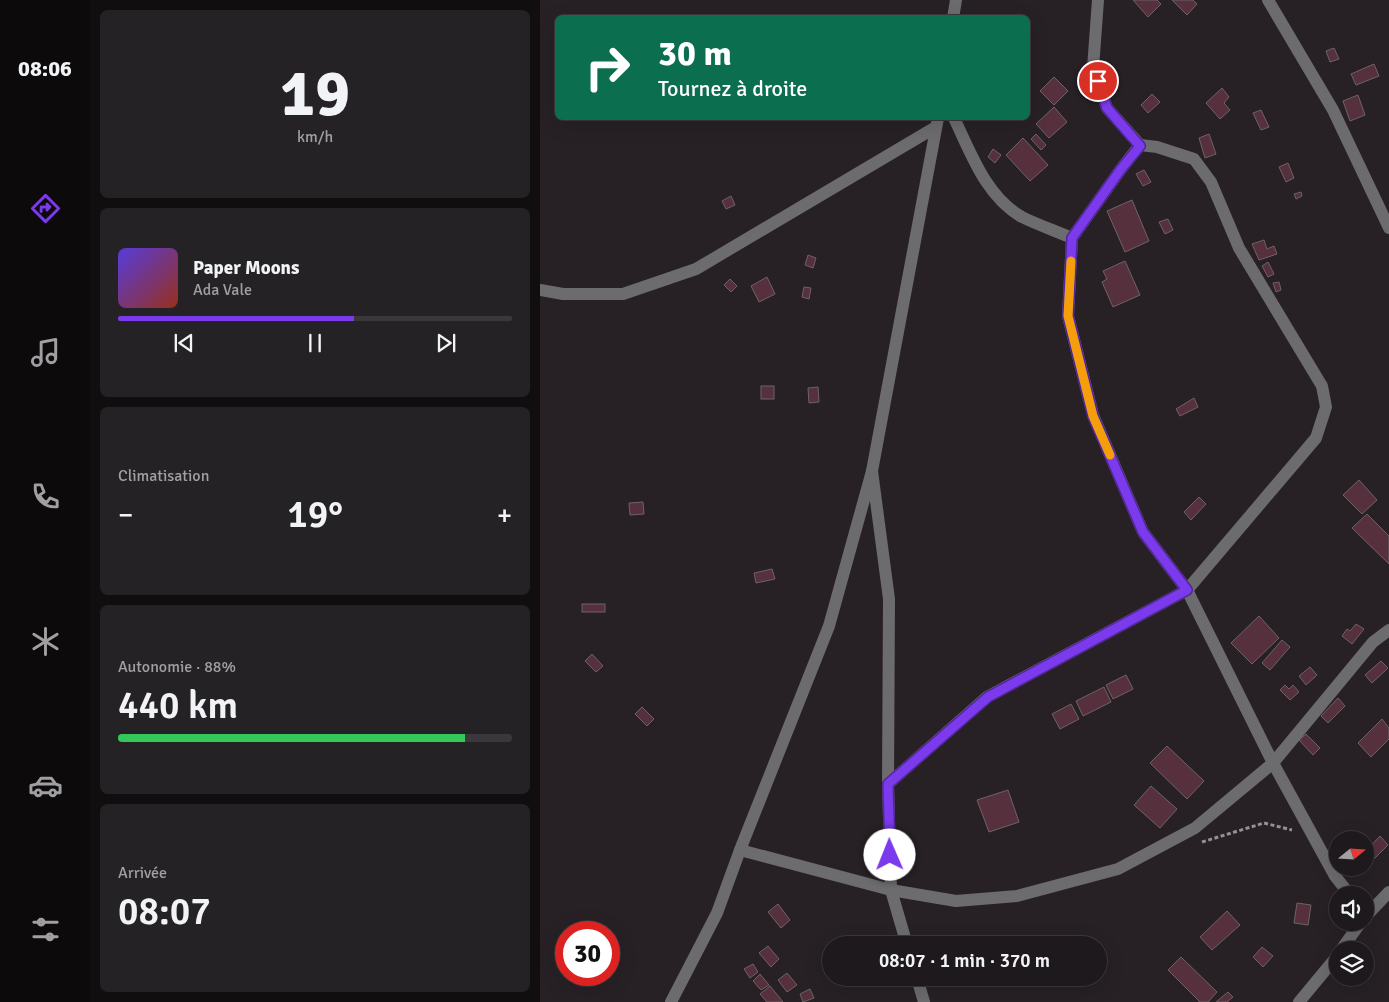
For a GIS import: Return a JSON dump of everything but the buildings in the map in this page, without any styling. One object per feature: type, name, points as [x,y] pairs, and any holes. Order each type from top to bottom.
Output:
[{"type":"street","points":[[954,15],[956,0]]},
{"type":"street","points":[[888,784],[988,697],[1187,590],[1316,438],[1326,407],[1322,386],[1239,248],[1211,182],[1194,159],[1157,146],[1140,146],[1107,108],[1093,68],[1098,0]]},
{"type":"street","points":[[1268,0],[1333,110],[1386,215],[1389,228]]},
{"type":"street","points":[[955,120],[989,187],[1022,217],[1072,238]]},
{"type":"street","points":[[540,290],[563,294],[623,294],[696,269],[937,122]]},
{"type":"street","points":[[671,1002],[717,913],[829,626],[872,471],[937,122]]},
{"type":"street","points":[[1140,146],[1121,169],[1072,238],[1068,316],[1093,416],[1143,532],[1187,590],[1273,763],[1335,876],[1343,886]]},
{"type":"street","points":[[872,471],[889,598],[888,784],[891,890],[904,936]]},
{"type":"street","points":[[740,850],[891,890],[956,902],[1017,896],[1118,869],[1194,828],[1273,763],[1374,642],[1389,630]]},
{"type":"street","points":[[1374,908],[1389,892]]},
{"type":"street","points":[[1299,1002],[1329,966]]},
{"type":"street","points":[[919,986],[924,1002]]},
{"type":"path","points":[[1200,843],[1264,823],[1292,830],[1298,836]]},
{"type":"slow traffic","points":[[1071,261],[1068,316],[1093,416],[1110,455]]},
{"type":"route","points":[[890,855],[888,784],[988,697],[1187,590],[1143,532],[1093,416],[1068,316],[1072,238],[1121,169],[1140,146],[1107,108],[1098,81]]}]
